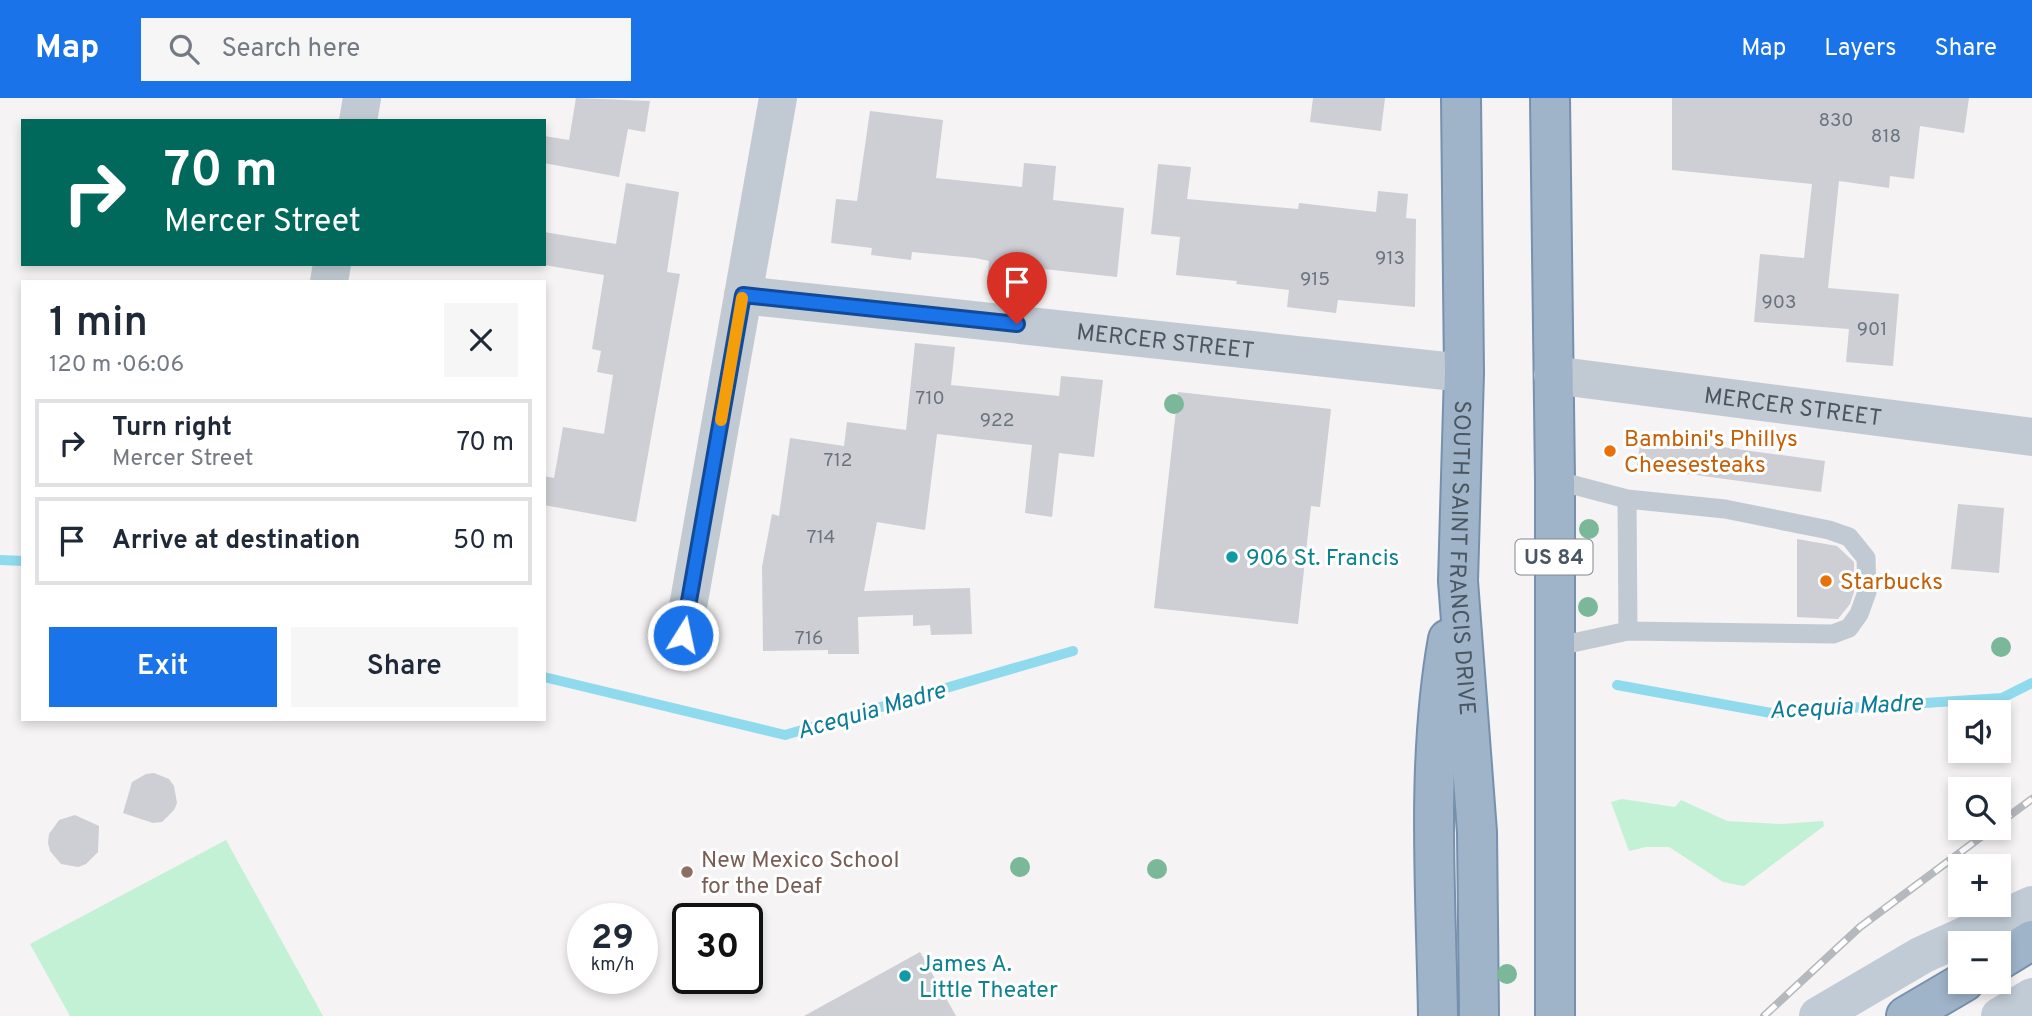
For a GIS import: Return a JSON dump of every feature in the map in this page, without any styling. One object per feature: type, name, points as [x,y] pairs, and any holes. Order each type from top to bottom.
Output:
[{"type":"highway","name":"SOUTH SAINT FRANCIS DRIVE","points":[[1461,98],[1464,373],[1458,582],[1477,832],[1479,1016]]},
{"type":"highway","name":"US 84","points":[[1550,98],[1557,1005]]},
{"type":"highway","points":[[1438,1016],[1435,824],[1438,694],[1458,582]]},
{"type":"highway","points":[[2011,953],[2032,940]]},
{"type":"highway","points":[[1906,1016],[1948,991]]},
{"type":"main road","points":[[1818,1016],[1922,955],[2032,905]]},
{"type":"main road","points":[[2000,1016],[2032,997]]},
{"type":"street","points":[[358,119],[362,98]]},
{"type":"street","points":[[683,635],[779,98]]},
{"type":"street","name":"MERCER STREET","points":[[743,295],[1464,373]]},
{"type":"street","name":"MERCER STREET","points":[[1553,375],[2032,438]]},
{"type":"lane","points":[[1554,647],[1628,631],[1833,635],[1849,628],[1859,614],[1867,592],[1866,558],[1849,537],[1829,530],[1726,509],[1627,499],[1555,480]]},
{"type":"lane","points":[[1627,499],[1628,631]]},
{"type":"green space","points":[[1622,799],[1675,807],[1681,800],[1727,821],[1782,824],[1823,821],[1824,826],[1744,886],[1723,882],[1669,847],[1646,847],[1629,851],[1611,802]]},
{"type":"green space","points":[[226,840],[323,1016],[70,1016],[30,944]]},
{"type":"building","points":[[576,98],[650,101],[645,132],[628,129],[619,177],[546,163],[546,136],[569,140]]},
{"type":"building","points":[[1313,98],[1385,98],[1381,131],[1310,122]]},
{"type":"building","points":[[1672,98],[1969,98],[1964,133],[1920,126],[1914,179],[1890,176],[1889,188],[1839,181],[1828,288],[1899,294],[1893,366],[1846,362],[1849,329],[1754,322],[1760,254],[1804,258],[1812,184],[1672,170]]},
{"type":"building","points":[[870,111],[943,120],[936,178],[1022,187],[1024,163],[1056,166],[1053,200],[1124,208],[1117,277],[1015,266],[1014,276],[988,273],[989,261],[975,258],[912,252],[911,260],[871,255],[872,248],[831,243],[836,199],[857,201]]},
{"type":"building","points":[[1158,164],[1191,167],[1187,199],[1298,209],[1299,203],[1376,212],[1378,191],[1408,194],[1406,218],[1416,219],[1415,307],[1338,300],[1336,313],[1287,307],[1289,290],[1176,275],[1180,237],[1151,234]]},
{"type":"building","points":[[626,183],[679,192],[667,272],[680,274],[636,522],[546,505],[546,476],[554,478],[563,427],[604,434],[613,375],[597,372],[601,351],[592,349],[604,275],[546,265],[546,232],[616,244]]},
{"type":"building","points":[[915,343],[955,347],[951,385],[1059,396],[1061,376],[1103,380],[1094,457],[1059,453],[1052,517],[1025,513],[1032,445],[937,434],[925,530],[877,522],[864,591],[970,588],[972,634],[931,635],[930,625],[913,626],[913,615],[858,617],[859,654],[828,654],[828,650],[763,651],[762,567],[772,514],[779,516],[790,438],[844,446],[847,422],[906,430]]},
{"type":"building","name":"906 St. Francis","points":[[1178,392],[1331,409],[1320,507],[1311,506],[1298,624],[1154,608]]},
{"type":"building","points":[[1641,436],[1825,461],[1821,492],[1637,467]]},
{"type":"building","points":[[1958,504],[2004,508],[1999,573],[1951,569]]},
{"type":"building","name":"Starbucks","points":[[1797,539],[1837,546],[1854,562],[1854,592],[1850,604],[1838,619],[1797,617]]},
{"type":"building","points":[[154,773],[169,779],[174,786],[177,803],[174,810],[162,822],[153,823],[123,813],[132,782],[146,774]]},
{"type":"building","points":[[75,815],[99,826],[98,852],[86,864],[78,867],[61,864],[50,851],[48,843],[49,834],[59,820]]},
{"type":"building","name":"James A. Little Theater","points":[[920,952],[956,1016],[804,1016]]},
{"type":"waterway","name":"Acequia Madre","points":[[0,560],[21,561]]},
{"type":"waterway","name":"Acequia Madre","points":[[546,677],[785,735],[1073,651]]},
{"type":"waterway","name":"Acequia Madre","points":[[1617,685],[1771,713],[2002,698],[2032,683]]},
{"type":"railway","points":[[2011,814],[2032,799]]},
{"type":"railway","points":[[1764,1016],[1860,927],[1977,840]]},
{"type":"slow traffic","points":[[721,420],[742,298]]},
{"type":"place","name":"Bambini's Phillys Cheesesteaks","points":[[1610,451]]},
{"type":"place","name":"906 St. Francis","points":[[1232,557]]},
{"type":"place","name":"Starbucks","points":[[1826,581]]},
{"type":"place","name":"New Mexico School for the Deaf","points":[[687,872]]},
{"type":"place","name":"James A. Little Theater","points":[[905,976]]},
{"type":"route","points":[[683,635],[743,295],[1017,324]]}]
